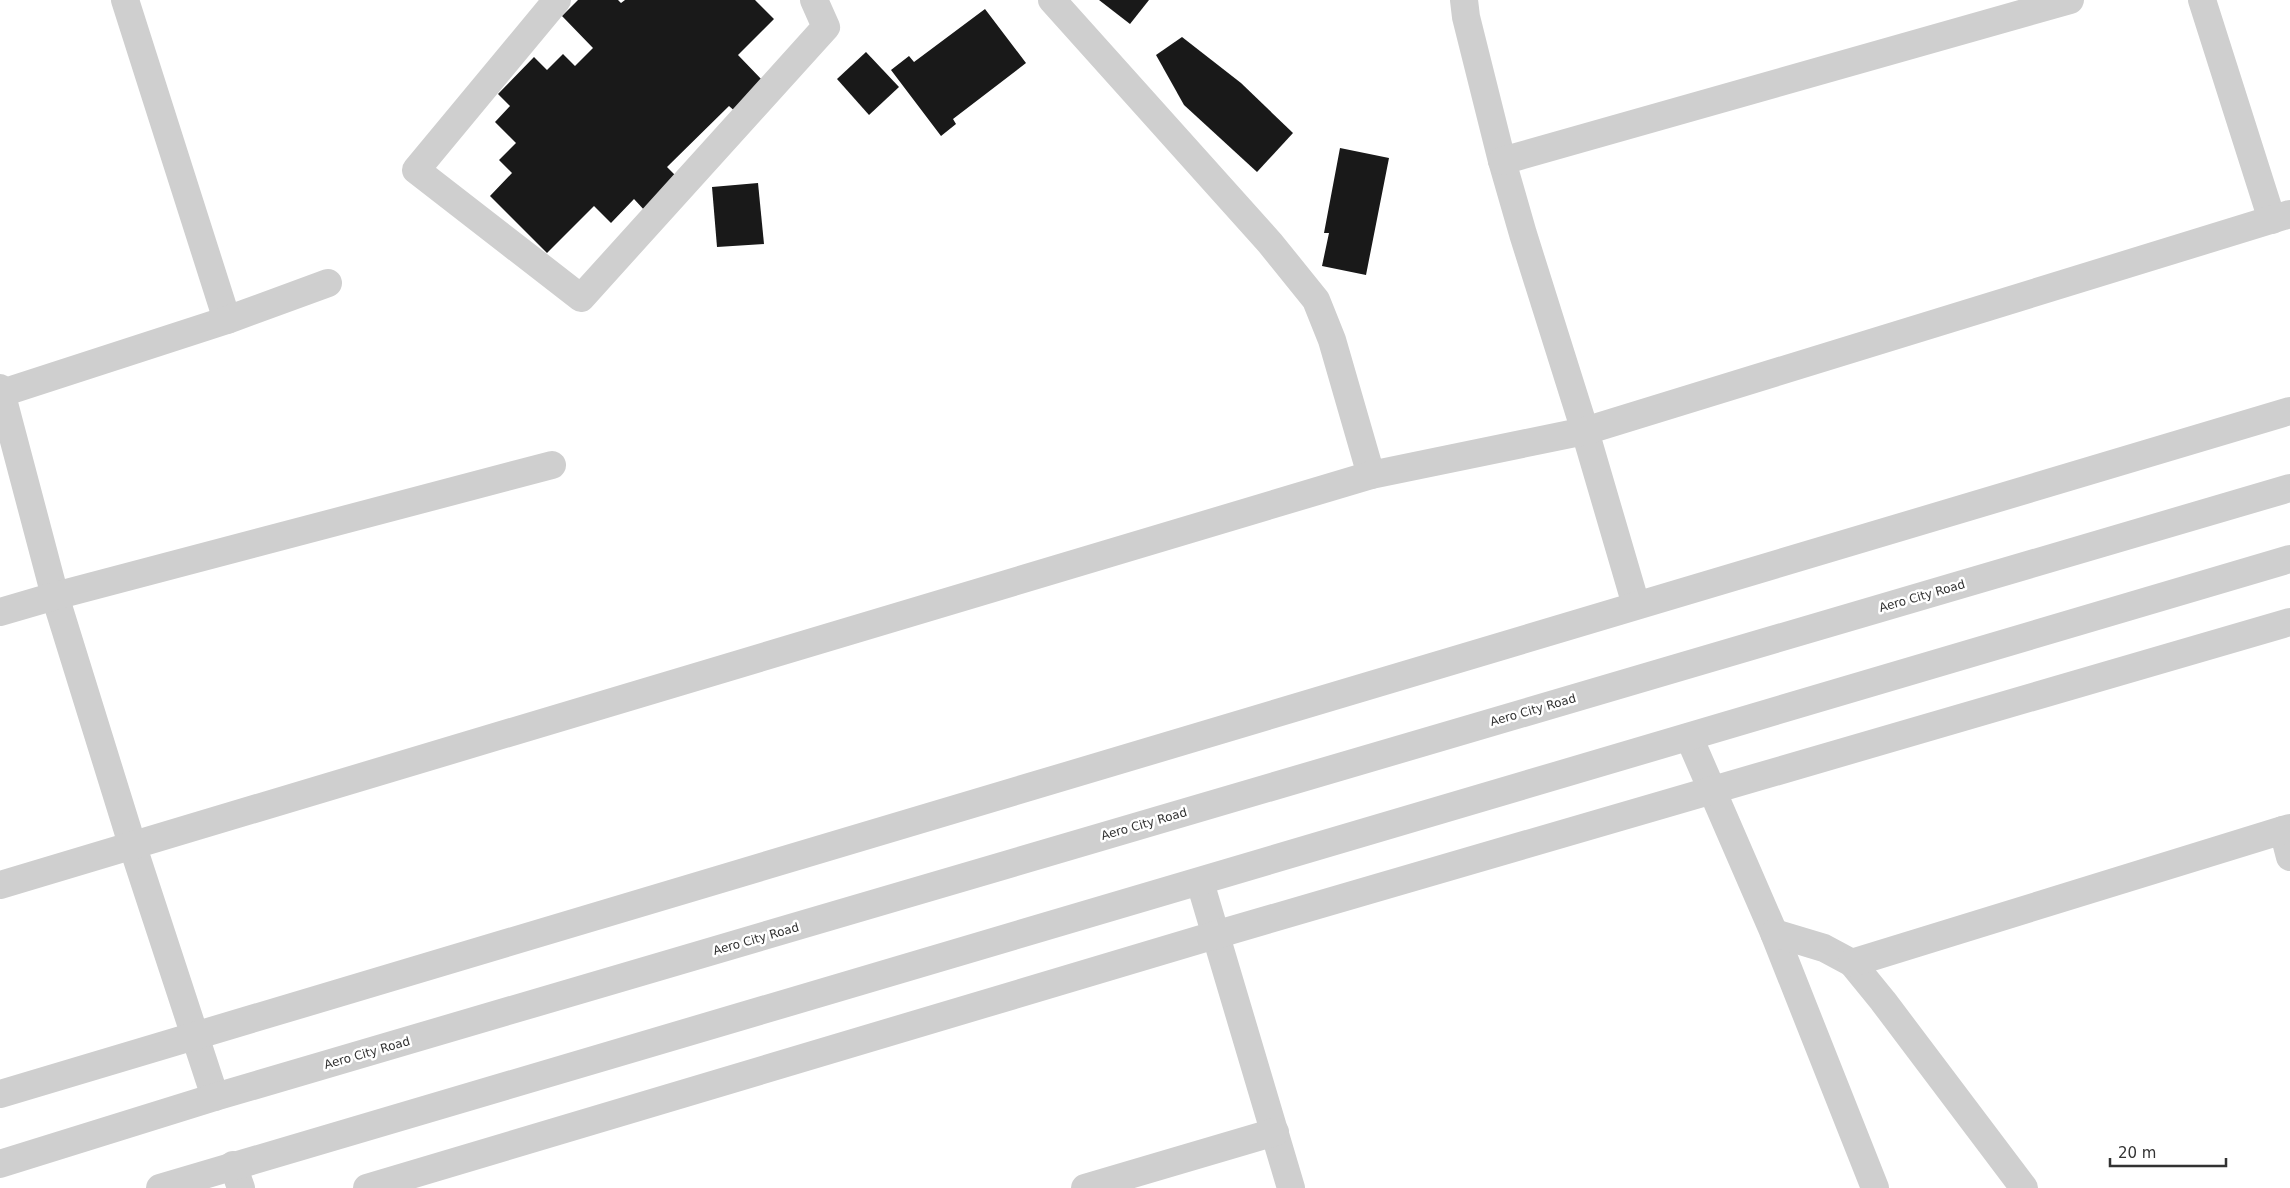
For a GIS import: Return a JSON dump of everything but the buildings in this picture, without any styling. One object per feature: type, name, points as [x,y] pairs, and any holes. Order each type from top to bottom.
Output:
[{"type":"street","points":[[125,0],[227,320]]},
{"type":"street","points":[[557,0],[416,170],[581,298],[826,28],[814,0]]},
{"type":"street","points":[[1052,0],[1270,243],[1316,300],[1332,340],[1371,475]]},
{"type":"street","points":[[1464,0],[1502,161],[1636,605]]},
{"type":"street","points":[[1502,161],[2070,0]]},
{"type":"street","points":[[0,884],[1371,475],[1585,431],[2281,217],[2202,0]]},
{"type":"street","points":[[215,1097],[132,844],[56,596],[1,390],[227,320],[328,283]]},
{"type":"street","points":[[0,1094],[2290,411]]},
{"type":"street","points":[[0,612],[552,465]]},
{"type":"street","name":"Aero City Road","points":[[0,1164],[215,1097],[2290,488]]},
{"type":"street","points":[[160,1188],[237,1177],[1200,882],[2290,559]]},
{"type":"street","points":[[367,1188],[1215,935],[2290,622]]},
{"type":"street","points":[[1689,737],[1774,933],[1875,1188]]},
{"type":"street","points":[[1852,963],[2286,829],[2290,857]]},
{"type":"street","points":[[1200,882],[1276,1132],[1291,1188]]},
{"type":"street","points":[[1774,933],[1824,948],[1852,963],[1883,1001],[2024,1188]]},
{"type":"street","points":[[1085,1188],[1276,1132]]}]
